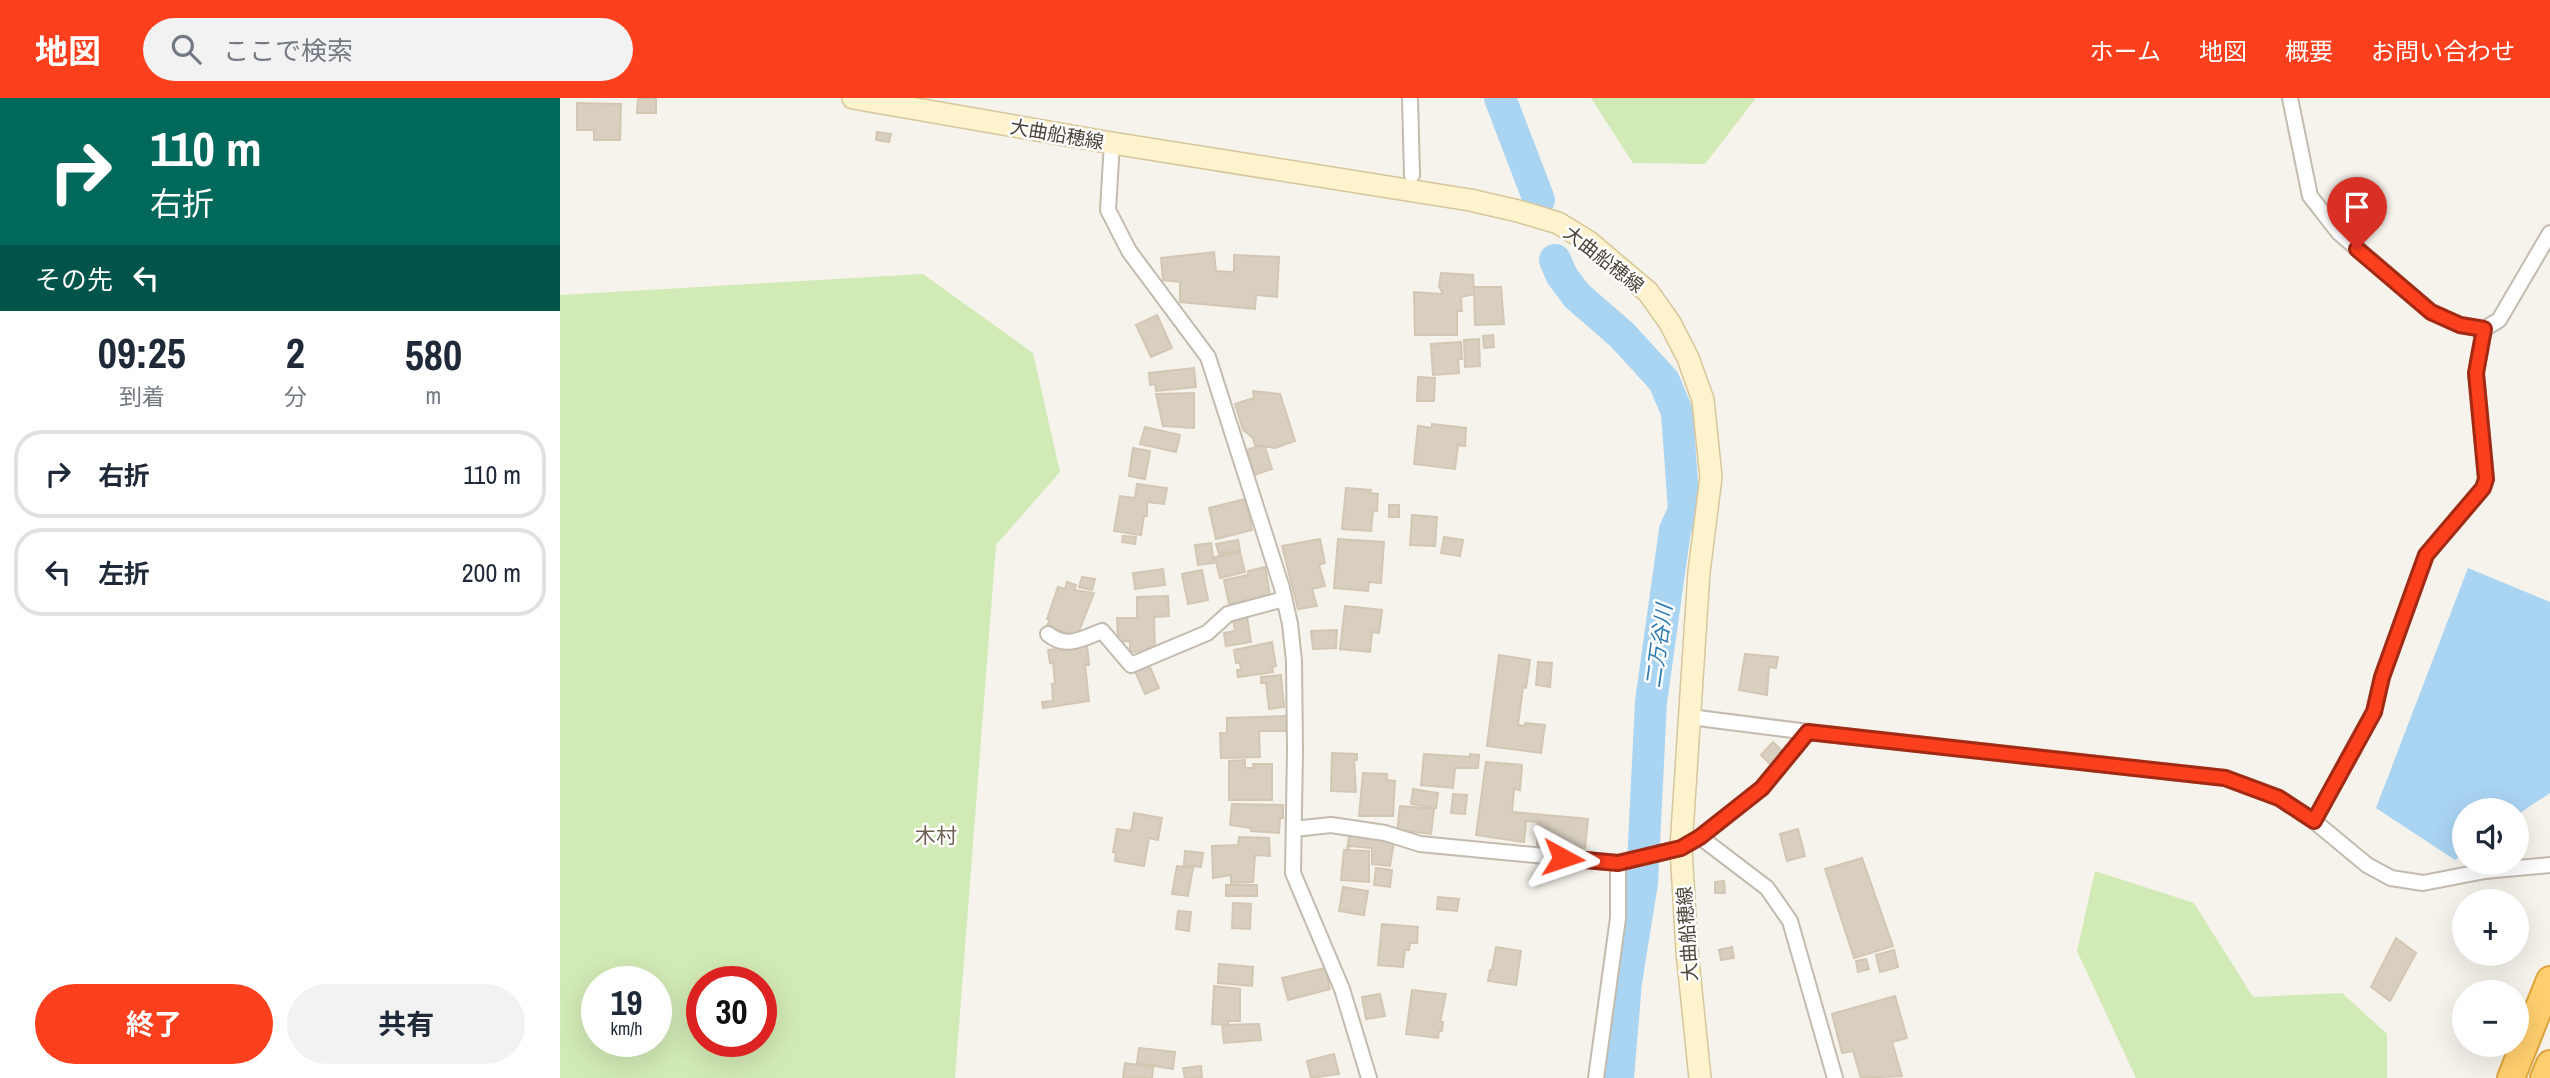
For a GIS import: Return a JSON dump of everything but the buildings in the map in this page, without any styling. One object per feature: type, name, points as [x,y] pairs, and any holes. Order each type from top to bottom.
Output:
[{"type":"highway","points":[[2511,1078],[2550,980]]},
{"type":"highway","points":[[2544,1078],[2550,1064]]},
{"type":"main road","name":"大曲船穂線","points":[[853,98],[1112,144],[1470,200],[1518,211],[1558,223],[1589,242],[1648,292],[1670,323],[1688,358],[1703,400],[1711,477],[1699,572],[1690,717],[1687,951],[1700,1078]]},
{"type":"street","points":[[1410,98],[1412,175]]},
{"type":"street","points":[[2290,98],[2310,196],[2339,233],[2431,312],[2460,325],[2484,329],[2499,320],[2550,233]]},
{"type":"street","points":[[1112,144],[1108,210],[1129,251],[1208,357],[1284,599],[1294,661],[1293,873],[1342,989],[1369,1078]]},
{"type":"street","points":[[2314,821],[2374,712],[2382,677],[2426,555],[2483,488],[2486,479],[2476,373],[2484,329]]},
{"type":"street","points":[[1048,634],[1056,642],[1072,642],[1102,631],[1131,664],[1207,633],[1228,614],[1284,599]]},
{"type":"street","points":[[1690,717],[2225,778],[2279,798],[2314,821],[2367,865],[2391,878],[2423,883],[2485,870],[2550,866]]},
{"type":"street","points":[[1294,830],[1331,825],[1385,833],[1420,844],[1618,863],[1690,842],[1762,788],[1808,732]]},
{"type":"street","points":[[1690,842],[1767,888],[1790,921],[1835,1078]]},
{"type":"street","points":[[1596,1078],[1618,918],[1618,863]]},
{"type":"green space","points":[[1591,98],[1756,98],[1705,164],[1633,163]]},
{"type":"green space","points":[[923,274],[1033,353],[1060,472],[996,545],[955,1078],[560,1078],[560,295]]},
{"type":"green space","points":[[2095,871],[2194,903],[2253,997],[2342,993],[2387,1034],[2387,1078],[2136,1078],[2077,951]]},
{"type":"water","points":[[2468,568],[2550,602],[2550,793],[2529,807],[2529,798],[2452,798],[2452,858],[2376,808]]},
{"type":"waterway","name":"二万谷川","points":[[1500,98],[1539,200]]},
{"type":"waterway","name":"二万谷川","points":[[1555,260],[1562,276],[1577,296],[1622,335],[1664,381],[1677,412],[1684,510],[1675,530],[1651,702],[1642,883],[1626,982],[1618,1078]]},
{"type":"district","name":"木村","points":[[936,836]]},
{"type":"route","points":[[1563,858],[1618,863],[1681,848],[1700,837],[1762,788],[1808,732],[2225,778],[2279,798],[2314,821],[2374,712],[2382,677],[2417,587],[2426,555],[2483,488],[2486,479],[2476,373],[2484,329],[2460,325],[2431,312],[2357,249]]}]
